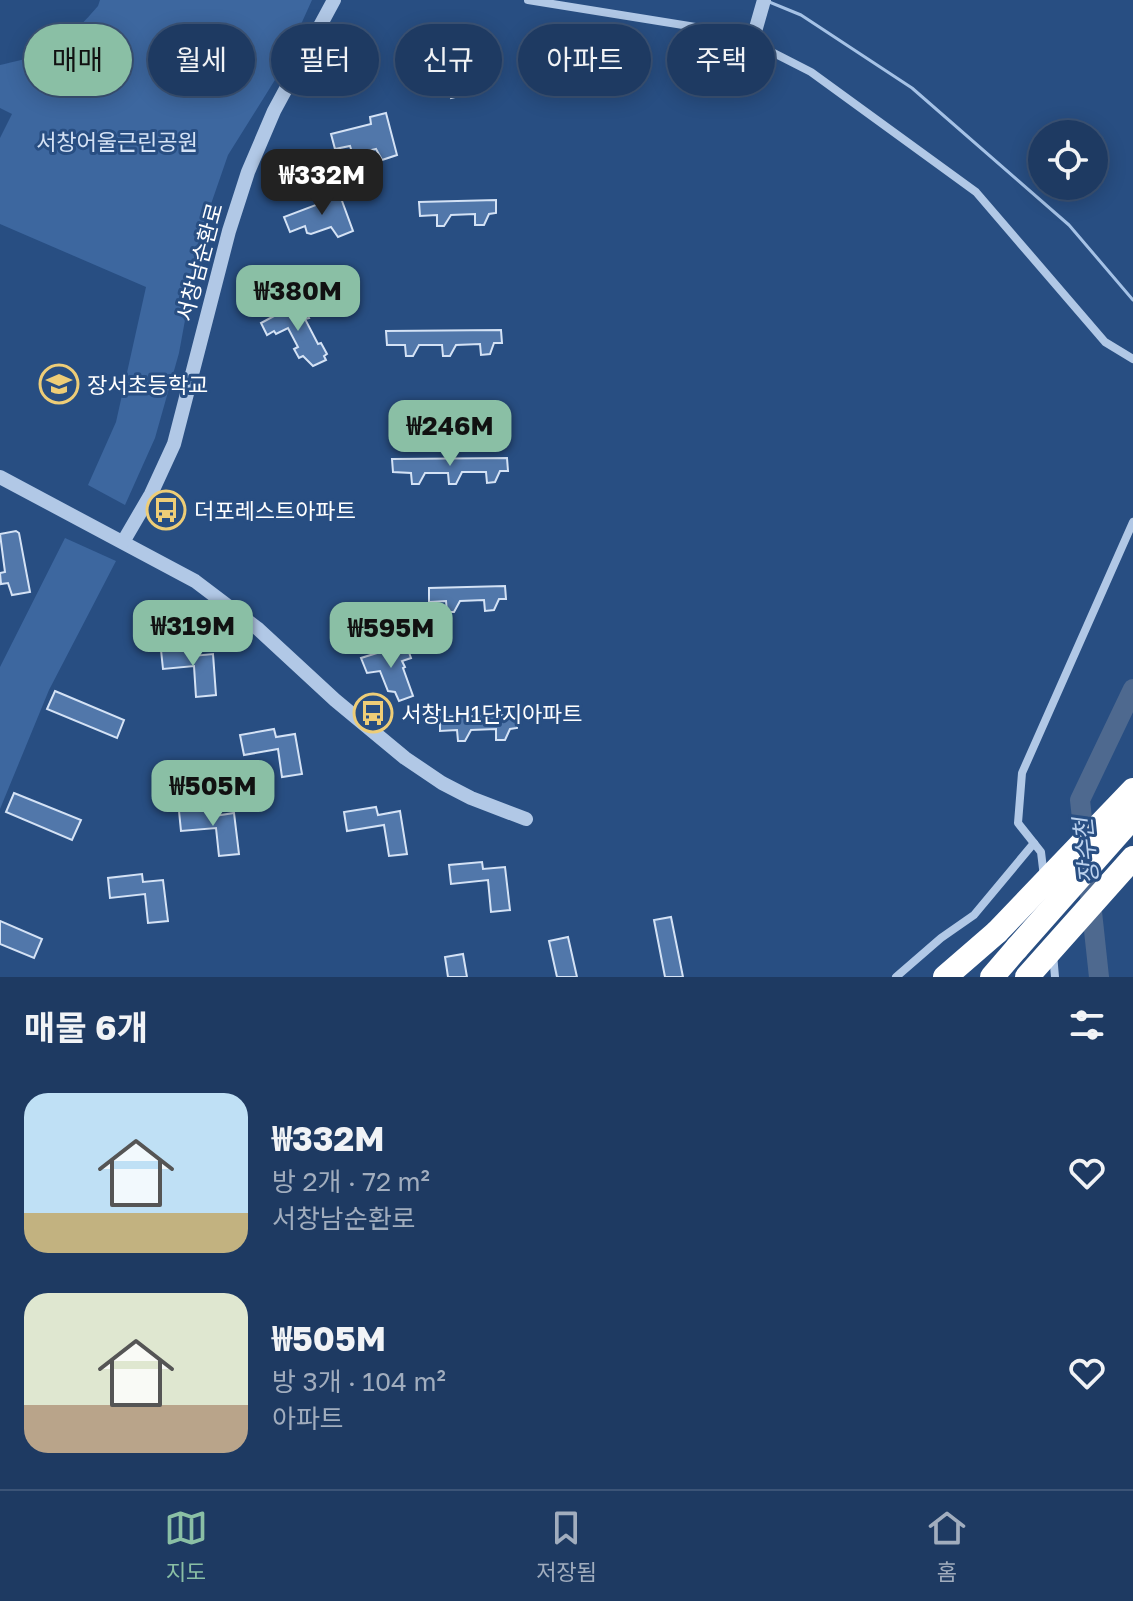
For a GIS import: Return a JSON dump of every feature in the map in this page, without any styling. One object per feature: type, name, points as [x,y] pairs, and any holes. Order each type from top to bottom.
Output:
[{"type":"highway","points":[[957,977],[1133,790]]},
{"type":"highway","points":[[992,977],[1133,817]]},
{"type":"highway","points":[[1027,977],[1133,858]]},
{"type":"highway","points":[[945,977],[997,932]]},
{"type":"street","name":"서창남순환로","points":[[123,542],[151,494],[174,444],[229,231],[248,172],[274,111],[334,0]]},
{"type":"street","points":[[528,0],[686,24]]},
{"type":"street","points":[[757,24],[764,0]]},
{"type":"street","points":[[775,49],[976,192],[1105,342],[1133,359]]},
{"type":"street","points":[[0,477],[195,581],[257,628],[335,700],[418,766],[471,798],[526,819]]},
{"type":"street","points":[[1055,977],[1041,852],[1018,823],[1022,773],[1133,522]]},
{"type":"street","points":[[896,977],[941,938],[974,915],[1034,843]]},
{"type":"green space","name":"서창어울근린공원","points":[[100,0],[312,0],[301,24],[271,24],[271,86],[228,155],[201,233],[179,353],[155,438],[125,505],[88,485],[116,422],[146,287],[0,224],[0,138],[12,114],[0,108],[0,65],[24,58],[24,96],[132,96],[132,24],[82,24]]},
{"type":"green space","points":[[65,538],[116,561],[49,690],[0,809],[0,667]]},
{"type":"building","points":[[386,113],[397,155],[382,160],[376,149],[355,154],[350,146],[335,149],[331,134],[371,124],[370,117]]},
{"type":"building","points":[[338,190],[353,231],[338,237],[331,227],[311,234],[307,233],[305,226],[290,232],[284,217],[324,202],[322,196]]},
{"type":"building","points":[[496,200],[496,213],[489,214],[484,225],[475,225],[475,214],[451,215],[444,226],[437,226],[437,215],[420,216],[419,202]]},
{"type":"building","points":[[300,302],[309,318],[305,319],[327,354],[324,356],[326,360],[313,366],[303,356],[299,358],[294,349],[298,347],[288,328],[267,335],[261,323]]},
{"type":"building","points":[[501,330],[502,343],[494,343],[490,354],[481,355],[480,344],[456,345],[450,356],[443,356],[442,345],[419,345],[413,356],[406,356],[405,345],[387,345],[386,331]]},
{"type":"building","points":[[507,458],[508,471],[500,471],[495,482],[487,483],[486,472],[462,472],[456,484],[449,484],[448,473],[425,473],[419,484],[412,484],[411,473],[393,472],[392,459]]},
{"type":"building","points":[[19,533],[30,592],[12,595],[8,583],[1,584],[0,573],[5,572],[0,534]]},
{"type":"building","points":[[505,586],[506,599],[499,599],[494,610],[485,611],[484,600],[460,601],[454,612],[447,612],[446,601],[429,602],[429,588]]},
{"type":"building","points":[[406,644],[411,658],[402,661],[413,696],[399,701],[395,692],[388,691],[380,671],[367,673],[361,658]]},
{"type":"building","points":[[193,648],[193,656],[213,654],[216,695],[196,697],[194,666],[163,669],[161,650]]},
{"type":"building","points":[[55,691],[124,720],[117,738],[47,709]]},
{"type":"building","points":[[516,715],[517,728],[510,729],[505,740],[496,740],[496,729],[471,730],[465,741],[458,741],[457,730],[440,731],[440,717]]},
{"type":"building","points":[[274,729],[276,737],[295,734],[302,774],[282,777],[278,749],[244,755],[240,735]]},
{"type":"building","points":[[14,793],[81,820],[72,840],[6,812]]},
{"type":"building","points":[[376,807],[378,815],[400,811],[407,854],[389,856],[384,825],[347,831],[344,812]]},
{"type":"building","points":[[214,808],[214,816],[234,813],[239,854],[219,856],[216,828],[181,831],[179,811]]},
{"type":"building","points":[[482,862],[483,869],[505,867],[510,910],[491,912],[488,880],[451,884],[449,865]]},
{"type":"building","points":[[142,874],[143,882],[163,880],[168,921],[148,923],[145,894],[110,898],[108,878]]},
{"type":"building","points":[[671,917],[683,977],[665,977],[654,920]]},
{"type":"building","points":[[0,921],[42,939],[34,958],[0,944]]},
{"type":"building","points":[[568,937],[577,977],[557,977],[549,941]]},
{"type":"building","points":[[463,954],[467,977],[448,977],[445,957]]},
{"type":"waterway","points":[[767,1],[801,15],[912,88],[1069,225],[1133,300]]},
{"type":"waterway","name":"장수천","points":[[1099,977],[1080,800],[1133,689]]},
{"type":"place","name":"장서초등학교","points":[[59,384]]},
{"type":"place","name":"더포레스트아파트","points":[[166,510]]},
{"type":"place","name":"서창LH1단지아파트","points":[[373,713]]}]
